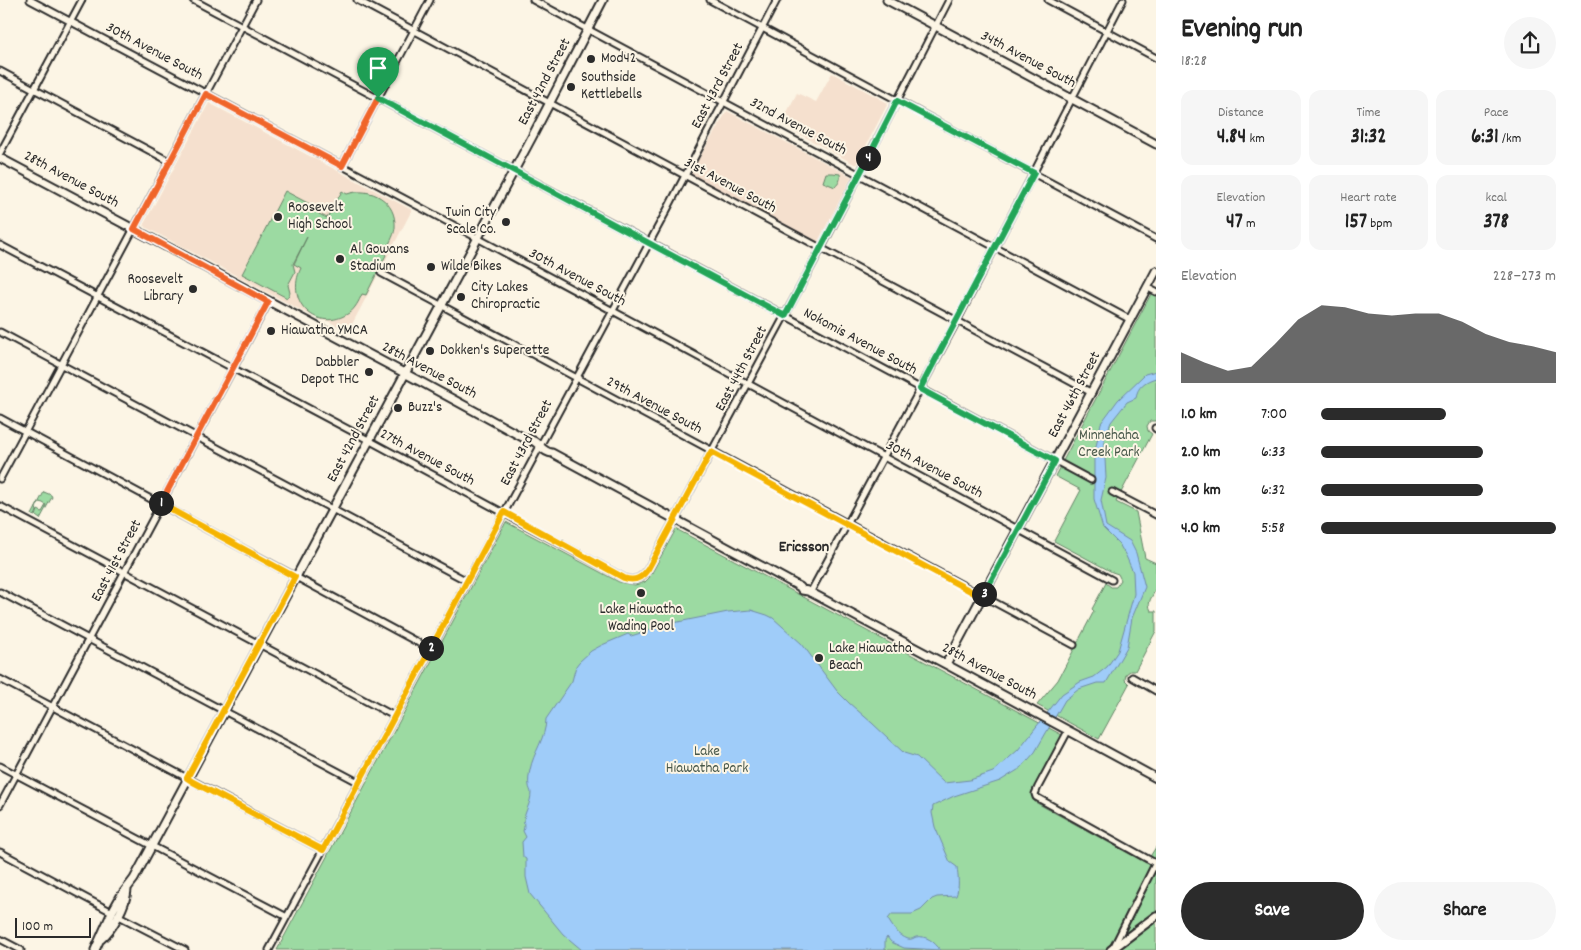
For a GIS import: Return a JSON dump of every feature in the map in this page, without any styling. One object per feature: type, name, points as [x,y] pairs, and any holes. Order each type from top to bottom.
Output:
[{"type":"street","name":"30th Avenue South","points":[[30,0],[1112,580]]},
{"type":"street","points":[[0,153],[82,0]]},
{"type":"street","name":"Nokomis Avenue South","points":[[193,0],[1091,480]]},
{"type":"street","points":[[0,479],[256,0]]},
{"type":"street","name":"31st Avenue South","points":[[357,0],[1092,393]]},
{"type":"street","points":[[342,166],[430,0]]},
{"type":"street","name":"32nd Avenue South","points":[[533,0],[1131,320]]},
{"type":"street","name":"East 42nd Street","points":[[95,950],[101,939],[103,929],[115,914],[121,896],[127,890],[151,846],[405,374],[603,0]]},
{"type":"street","points":[[710,0],[1156,239]]},
{"type":"street","name":"East 43rd Street","points":[[270,950],[358,782],[650,243],[777,0]]},
{"type":"street","name":"34th Avenue South","points":[[887,0],[1156,144]]},
{"type":"street","name":"East 44th Street","points":[[631,580],[638,579],[644,575],[675,519],[860,175],[949,0]]},
{"type":"street","points":[[1048,0],[1156,58]]},
{"type":"street","points":[[809,592],[957,321],[1123,0]]},
{"type":"street","points":[[0,71],[169,161]]},
{"type":"street","name":"28th Avenue South","points":[[0,158],[526,440],[534,441],[543,451],[552,453],[800,587],[806,588],[809,592],[1156,778]]},
{"type":"street","name":"27th Avenue South","points":[[0,245],[504,512],[624,578],[631,580]]},
{"type":"street","name":"East 46th Street","points":[[946,664],[1156,271]]},
{"type":"street","name":"29th Avenue South","points":[[381,273],[711,452],[1074,645]]},
{"type":"street","points":[[1148,288],[1156,292]]},
{"type":"street","name":"East 41st Street","points":[[0,805],[268,302]]},
{"type":"street","points":[[0,332],[467,581]]},
{"type":"street","points":[[0,418],[430,650]]},
{"type":"street","points":[[1112,492],[1156,516]]},
{"type":"street","points":[[0,506],[394,716]]},
{"type":"street","points":[[0,592],[358,782]]},
{"type":"street","points":[[1132,677],[1156,691]]},
{"type":"street","points":[[0,679],[323,850]]},
{"type":"street","points":[[1068,731],[1038,787],[1035,794],[1038,800],[1156,862],[1111,950]]},
{"type":"street","points":[[0,766],[287,917]]},
{"type":"street","points":[[0,852],[185,950]]},
{"type":"street","points":[[1111,950],[1156,916]]},
{"type":"street","points":[[0,939],[21,950]]},
{"type":"shaded area","points":[[832,73],[888,103],[856,165],[781,124],[797,93],[816,102]]},
{"type":"shaded area","name":"Roosevelt High School","points":[[209,103],[412,210],[348,332],[328,321],[312,316],[145,227],[144,224]]},
{"type":"shaded area","points":[[727,111],[852,177],[818,242],[690,174]]},
{"type":"green space","points":[[826,173],[840,174],[839,181],[835,187],[823,182]]},
{"type":"green space","name":"Al Gowans Stadium","points":[[285,191],[319,209],[319,214],[327,218],[342,191],[347,194],[365,192],[373,194],[387,203],[392,210],[395,228],[391,241],[384,253],[386,255],[366,295],[362,294],[357,305],[349,313],[326,320],[316,317],[307,311],[301,303],[297,292],[297,281],[301,268],[294,264],[307,237],[293,264],[295,272],[288,285],[290,293],[287,298],[242,274]]},
{"type":"green space","name":"Minnehaha Creek Park","points":[[1151,294],[1156,296],[1156,421],[1150,421],[1147,426],[1148,431],[1152,434],[1116,502],[1136,512],[1145,558],[1156,563],[1156,588],[1149,604],[1151,611],[1156,611],[1156,631],[1135,671],[1130,671],[1126,674],[1125,680],[1129,684],[1099,739],[1037,705],[1058,680],[1094,611],[1092,609],[1106,583],[1111,587],[1116,587],[1121,580],[1118,574],[1054,541],[1081,490],[1055,476]]},
{"type":"green space","points":[[44,492],[52,497],[40,519],[36,516],[38,510],[42,512],[46,505],[43,503],[39,502],[35,516],[32,515]]},
{"type":"green space","name":"Lake Hiawatha Park","points":[[506,522],[619,582],[635,585],[645,582],[649,578],[676,529],[1062,735],[1032,791],[1032,796],[1035,802],[1146,863],[1156,847],[1156,950],[277,950]]},
{"type":"water","points":[[1156,371],[1156,378],[1142,385],[1136,398],[1127,402],[1111,422],[1104,440],[1106,478],[1101,500],[1106,526],[1130,541],[1136,553],[1145,587],[1132,618],[1127,647],[1106,683],[1097,683],[1079,689],[1065,700],[1035,752],[1021,768],[1000,781],[954,796],[933,806],[932,813],[935,827],[950,862],[957,867],[958,885],[956,896],[937,897],[932,899],[921,910],[912,914],[892,914],[888,919],[896,931],[905,938],[927,938],[936,944],[940,950],[904,948],[891,942],[887,937],[885,940],[885,950],[582,950],[563,934],[530,894],[522,842],[526,837],[523,831],[524,821],[531,797],[529,774],[544,733],[546,719],[572,681],[579,662],[591,651],[628,634],[631,636],[673,623],[728,612],[751,610],[773,618],[802,644],[837,691],[849,703],[904,753],[917,757],[944,783],[970,780],[993,772],[1018,750],[1062,694],[1080,682],[1094,677],[1107,667],[1118,651],[1134,594],[1133,572],[1119,544],[1103,528],[1094,499],[1094,456],[1101,423],[1118,400],[1145,374]]},
{"type":"place","name":"Mod42","points":[[591,59]]},
{"type":"place","name":"Southside Kettlebells","points":[[571,87]]},
{"type":"place","name":"Roosevelt High School","points":[[278,217]]},
{"type":"place","name":"Twin City Scale Co.","points":[[506,222]]},
{"type":"place","name":"Al Gowans Stadium","points":[[340,259]]},
{"type":"place","name":"Wilde Bikes","points":[[431,267]]},
{"type":"place","name":"Roosevelt Library","points":[[193,289]]},
{"type":"place","name":"City Lakes Chiropractic","points":[[461,297]]},
{"type":"place","name":"Hiawatha YMCA","points":[[271,331]]},
{"type":"place","name":"Dokken's Superette","points":[[430,351]]},
{"type":"place","name":"Dabbler Depot THC","points":[[369,372]]},
{"type":"place","name":"Buzz's","points":[[398,408]]},
{"type":"place","name":"Lake Hiawatha Wading Pool","points":[[641,593]]},
{"type":"place","name":"Lake Hiawatha Beach","points":[[819,658]]},
{"type":"district","name":"Ericsson","points":[[804,547]]},
{"type":"route","points":[[206,94],[342,166],[378,98],[785,316],[897,101],[1034,173],[920,389],[1055,461],[982,597],[711,452],[648,569],[638,579],[628,580],[624,578],[504,512],[323,850],[187,778],[295,577],[161,504],[268,302],[134,229],[206,94]]}]
